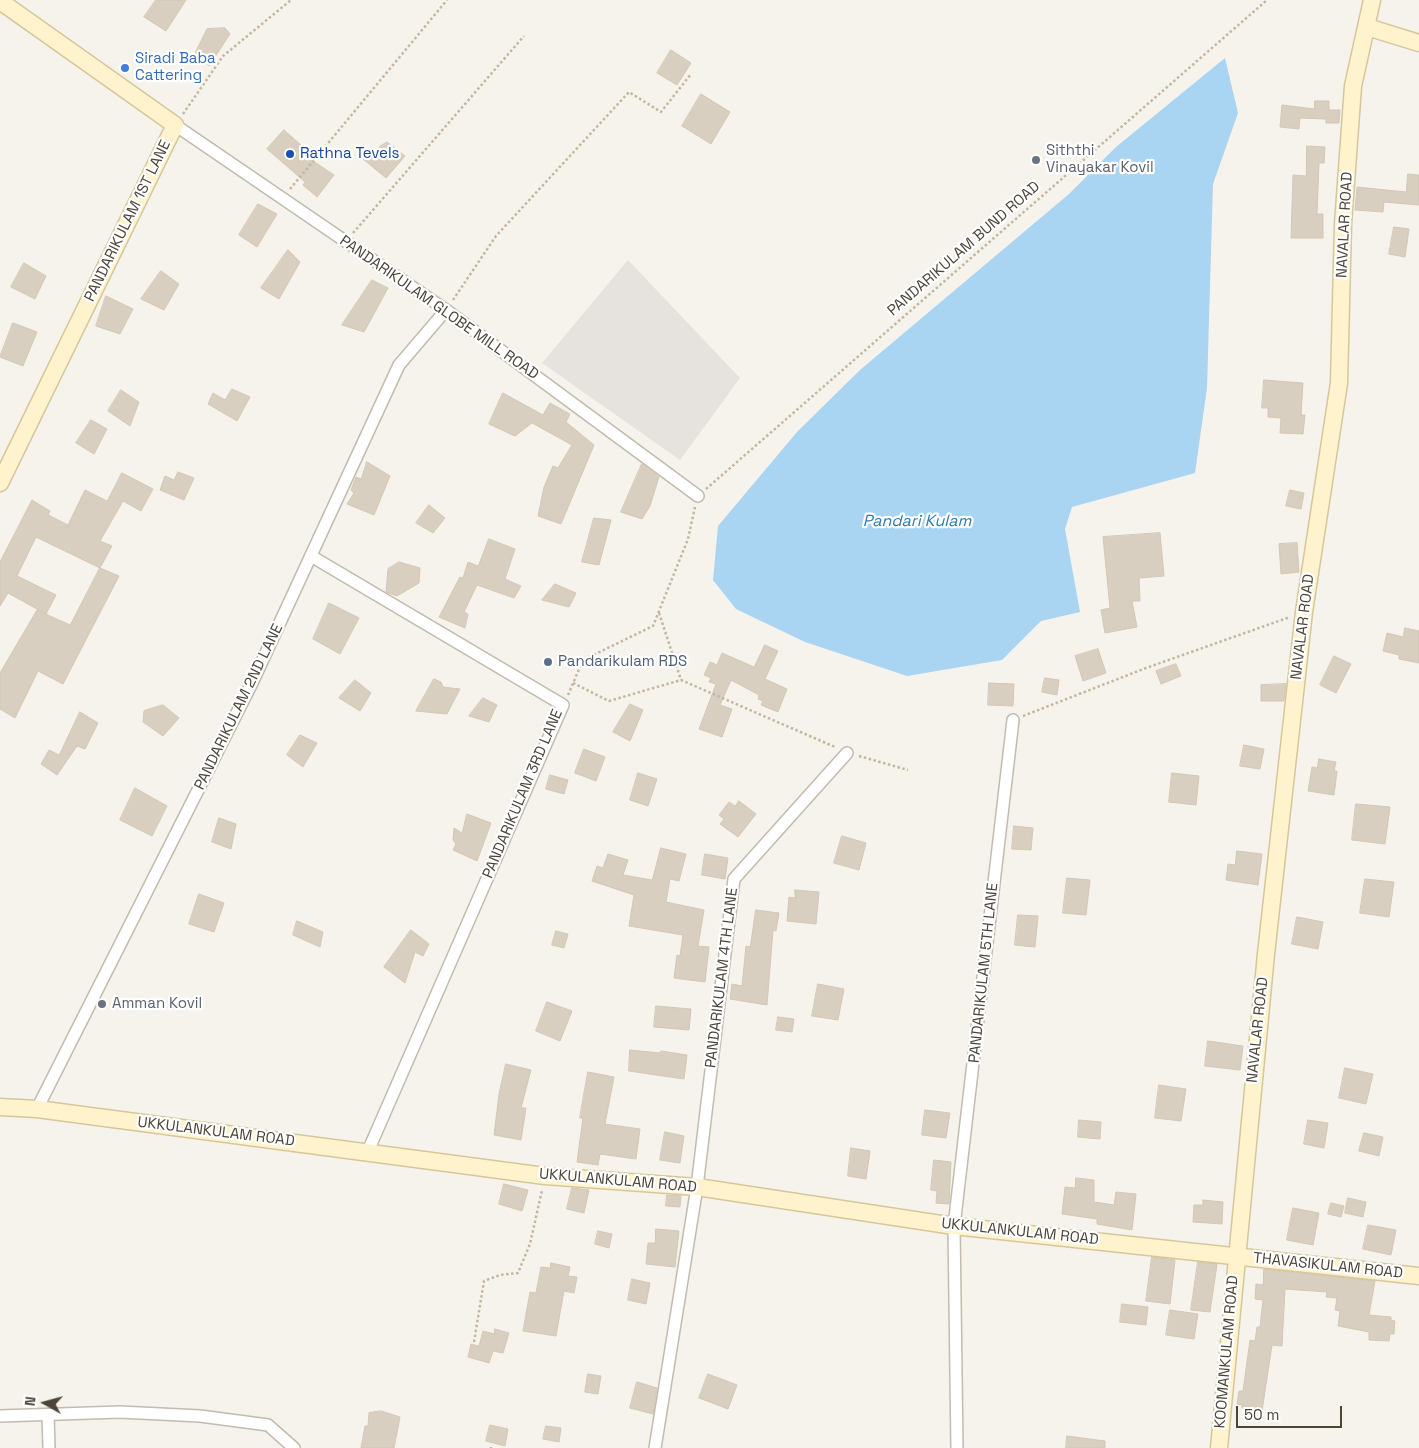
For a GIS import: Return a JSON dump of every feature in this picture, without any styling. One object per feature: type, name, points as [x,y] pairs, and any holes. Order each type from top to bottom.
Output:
[{"type":"street","name":"NAVALAR ROAD","points":[[1236,1256],[1267,944],[1304,612],[1339,383],[1343,224],[1353,86],[1372,0]]},
{"type":"street","name":"PANDARIKULAM 1ST LANE","points":[[0,1],[175,125],[1,480]]},
{"type":"street","points":[[1367,27],[1419,42]]},
{"type":"street","name":"PANDARIKULAM GLOBE MILL ROAD","points":[[175,125],[446,310],[698,496]]},
{"type":"street","name":"PANDARIKULAM 2ND LANE","points":[[37,1109],[252,683],[399,365],[446,310]]},
{"type":"street","name":"PANDARIKULAM 3RD LANE","points":[[311,556],[563,706],[368,1151]]},
{"type":"street","name":"PANDARIKULAM 5TH LANE","points":[[957,1448],[954,1226],[1013,720]]},
{"type":"street","name":"PANDARIKULAM 4TH LANE","points":[[655,1448],[697,1187],[734,878],[847,753]]},
{"type":"street","name":"UKKULANKULAM ROAD","points":[[0,1107],[37,1109],[368,1151],[545,1176],[697,1187],[954,1226],[1236,1256]]},
{"type":"street","name":"THAVASIKULAM ROAD","points":[[1236,1256],[1419,1276]]},
{"type":"street","name":"KOOMANKULAM ROAD","points":[[1218,1448],[1236,1256]]},
{"type":"street","points":[[0,1416],[120,1412],[200,1416],[268,1425],[294,1448]]},
{"type":"street","points":[[48,1414],[49,1448]]},
{"type":"path","points":[[175,125],[223,56],[291,0]]},
{"type":"path","points":[[283,199],[447,0]]},
{"type":"path","name":"PANDARIKULAM BUND ROAD","points":[[698,496],[1267,0]]},
{"type":"path","points":[[345,241],[524,36]]},
{"type":"path","points":[[446,310],[496,236],[628,92],[660,112],[692,74]]},
{"type":"path","points":[[563,706],[583,660],[653,626],[688,539],[698,496]]},
{"type":"path","points":[[658,611],[681,680]]},
{"type":"path","points":[[1013,720],[1146,668],[1304,612]]},
{"type":"path","points":[[573,683],[609,701],[681,680],[847,753],[908,770]]},
{"type":"path","points":[[474,1342],[484,1281],[500,1275],[518,1273],[530,1244],[545,1176]]},
{"type":"shaded area","points":[[628,260],[740,378],[680,460],[542,363]]},
{"type":"water","name":"Pandari Kulam","points":[[1225,58],[1238,113],[1213,184],[1207,388],[1195,473],[1072,507],[1065,529],[1080,612],[1041,621],[1002,660],[907,676],[805,642],[736,609],[713,580],[718,526],[797,432],[860,370],[1069,194],[1116,147]]},
{"type":"building","points":[[156,0],[186,0],[166,31],[144,17]]},
{"type":"building","points":[[225,28],[230,34],[209,66],[195,53],[207,29]]},
{"type":"building","points":[[671,50],[691,63],[677,85],[657,73]]},
{"type":"building","points":[[701,94],[730,112],[711,144],[682,126]]},
{"type":"building","points":[[1315,101],[1329,101],[1329,110],[1340,110],[1339,123],[1326,123],[1326,119],[1300,118],[1299,129],[1280,127],[1282,105],[1314,109]]},
{"type":"building","points":[[284,130],[310,153],[307,157],[334,175],[317,197],[303,185],[305,182],[267,149]]},
{"type":"building","points":[[387,142],[405,156],[386,178],[363,159]]},
{"type":"building","points":[[1307,146],[1325,147],[1324,163],[1319,163],[1317,214],[1323,214],[1323,238],[1291,238],[1293,175],[1306,176]]},
{"type":"building","points":[[1408,174],[1419,175],[1419,205],[1384,202],[1383,212],[1355,210],[1357,187],[1406,192]]},
{"type":"building","points":[[258,204],[277,214],[257,247],[239,235]]},
{"type":"building","points":[[1394,227],[1409,229],[1405,257],[1389,254]]},
{"type":"building","points":[[288,250],[300,262],[279,299],[261,288]]},
{"type":"building","points":[[24,263],[46,276],[35,299],[11,287]]},
{"type":"building","points":[[161,271],[179,284],[164,310],[141,299]]},
{"type":"building","points":[[372,280],[388,288],[364,332],[342,325]]},
{"type":"building","points":[[106,296],[133,309],[120,334],[96,326]]},
{"type":"building","points":[[13,323],[37,332],[23,366],[0,357]]},
{"type":"building","points":[[1264,380],[1303,383],[1301,415],[1305,415],[1303,434],[1280,433],[1281,418],[1268,417],[1268,408],[1262,408]]},
{"type":"building","points":[[232,389],[250,397],[237,421],[208,404],[213,393],[225,400]]},
{"type":"building","points":[[121,390],[139,402],[130,426],[108,411]]},
{"type":"building","points":[[503,393],[543,415],[550,403],[570,414],[566,422],[594,445],[561,524],[538,516],[544,487],[553,466],[558,468],[572,445],[532,423],[515,436],[489,424]]},
{"type":"building","points":[[91,420],[107,429],[94,454],[76,443]]},
{"type":"building","points":[[367,462],[390,476],[374,515],[347,504],[354,493],[351,490],[356,477],[361,479]]},
{"type":"building","points":[[642,464],[659,477],[650,506],[642,519],[621,512]]},
{"type":"building","points":[[178,472],[194,478],[184,500],[160,490],[165,476],[174,480]]},
{"type":"building","points":[[122,473],[153,489],[141,511],[123,501],[100,541],[112,546],[100,568],[36,537],[17,576],[56,595],[46,614],[8,593],[0,606],[0,562],[32,500],[50,511],[48,515],[68,525],[85,490],[107,501]]},
{"type":"building","points":[[1290,490],[1304,493],[1301,509],[1286,506]]},
{"type":"building","points":[[429,505],[445,518],[433,533],[416,523]]},
{"type":"building","points":[[594,518],[611,520],[599,565],[582,562]]},
{"type":"building","points":[[1160,533],[1164,576],[1139,578],[1140,601],[1132,601],[1137,627],[1105,633],[1101,610],[1110,608],[1103,537]]},
{"type":"building","points":[[489,539],[515,549],[505,579],[521,586],[514,598],[477,585],[464,612],[468,614],[465,628],[439,617],[460,577],[463,578],[468,562],[478,566]]},
{"type":"building","points":[[1297,543],[1299,572],[1281,574],[1279,544]]},
{"type":"building","points":[[399,562],[420,568],[419,583],[397,596],[386,592],[388,569]]},
{"type":"building","points":[[100,568],[119,576],[63,684],[38,671],[15,718],[0,709],[0,673],[37,610],[70,625]]},
{"type":"building","points":[[555,584],[576,593],[569,607],[542,600]]},
{"type":"building","points":[[329,603],[359,618],[340,654],[313,639]]},
{"type":"building","points":[[1405,628],[1419,631],[1419,663],[1399,659],[1399,655],[1383,651],[1387,633],[1403,637]]},
{"type":"building","points":[[765,645],[778,651],[765,679],[787,689],[778,712],[761,705],[763,701],[758,699],[759,695],[731,680],[720,705],[732,709],[722,737],[699,729],[716,684],[709,682],[711,678],[704,675],[710,662],[717,665],[722,653],[754,667]]},
{"type":"building","points":[[1098,649],[1106,673],[1083,681],[1075,656]]},
{"type":"building","points":[[1334,656],[1351,664],[1336,693],[1320,685]]},
{"type":"building","points":[[1176,664],[1181,676],[1161,684],[1156,671]]},
{"type":"building","points":[[1045,678],[1059,680],[1057,695],[1042,692]]},
{"type":"building","points":[[434,679],[441,682],[443,687],[460,689],[447,714],[416,711]]},
{"type":"building","points":[[355,680],[371,693],[360,711],[339,698]]},
{"type":"building","points":[[989,683],[1014,684],[1013,706],[988,705]]},
{"type":"building","points":[[1286,684],[1284,701],[1261,701],[1261,685]]},
{"type":"building","points":[[483,698],[497,705],[489,722],[469,716]]},
{"type":"building","points":[[630,704],[643,710],[630,741],[613,732]]},
{"type":"building","points":[[163,705],[179,718],[163,736],[143,722],[144,711]]},
{"type":"building","points":[[80,712],[98,723],[85,749],[77,746],[57,775],[41,764],[49,750],[59,755]]},
{"type":"building","points":[[300,735],[317,743],[303,767],[287,755]]},
{"type":"building","points":[[1244,745],[1264,749],[1260,769],[1240,766]]},
{"type":"building","points":[[584,749],[605,757],[596,781],[575,773]]},
{"type":"building","points":[[1319,759],[1336,762],[1334,771],[1337,771],[1334,795],[1308,791],[1312,767],[1317,768]]},
{"type":"building","points":[[638,773],[657,779],[648,806],[630,800]]},
{"type":"building","points":[[1172,773],[1199,776],[1196,805],[1169,802]]},
{"type":"building","points":[[550,775],[568,780],[564,794],[546,789]]},
{"type":"building","points":[[135,788],[167,806],[152,836],[120,820]]},
{"type":"building","points":[[739,801],[756,814],[738,837],[720,824],[724,819],[719,815],[729,802],[735,806]]},
{"type":"building","points":[[1356,804],[1390,807],[1385,844],[1352,840]]},
{"type":"building","points":[[467,814],[491,823],[477,861],[453,850],[456,844],[453,840],[454,828],[462,833]]},
{"type":"building","points":[[219,818],[236,824],[231,849],[212,842]]},
{"type":"building","points":[[1014,826],[1033,828],[1031,850],[1012,849]]},
{"type":"building","points":[[842,836],[866,843],[859,870],[834,863]]},
{"type":"building","points":[[661,848],[686,854],[679,881],[670,879],[666,902],[704,910],[698,946],[709,947],[705,982],[674,978],[677,955],[680,956],[683,935],[629,926],[634,895],[592,881],[597,866],[603,868],[608,854],[628,860],[623,875],[652,880]]},
{"type":"building","points":[[1237,851],[1262,854],[1258,885],[1226,880],[1228,864],[1235,865]]},
{"type":"building","points":[[705,854],[728,858],[725,879],[702,875]]},
{"type":"building","points":[[1067,878],[1090,880],[1086,915],[1063,913]]},
{"type":"building","points":[[1365,879],[1394,882],[1389,917],[1360,913]]},
{"type":"building","points":[[795,890],[819,892],[816,924],[787,921],[789,897],[795,898]]},
{"type":"building","points":[[199,894],[224,903],[214,932],[189,924]]},
{"type":"building","points":[[756,910],[779,913],[776,931],[773,930],[767,1005],[730,999],[732,984],[742,986],[746,946],[750,947]]},
{"type":"building","points":[[1018,915],[1038,916],[1035,947],[1015,945]]},
{"type":"building","points":[[1297,917],[1323,922],[1318,949],[1292,944]]},
{"type":"building","points":[[297,921],[323,932],[320,947],[293,935]]},
{"type":"building","points":[[411,930],[429,944],[423,956],[415,952],[405,983],[384,967]]},
{"type":"building","points":[[556,931],[568,934],[564,948],[552,945]]},
{"type":"building","points":[[818,984],[844,989],[838,1020],[812,1016]]},
{"type":"building","points":[[547,1002],[572,1011],[560,1041],[536,1031]]},
{"type":"building","points":[[656,1006],[691,1009],[689,1030],[654,1027]]},
{"type":"building","points":[[778,1017],[794,1019],[792,1032],[776,1030]]},
{"type":"building","points":[[1208,1041],[1243,1046],[1240,1070],[1205,1066]]},
{"type":"building","points":[[630,1050],[660,1053],[661,1051],[687,1055],[684,1079],[629,1071]]},
{"type":"building","points":[[506,1064],[531,1070],[521,1108],[526,1108],[521,1140],[494,1135],[499,1094]]},
{"type":"building","points":[[1345,1068],[1373,1074],[1366,1104],[1339,1098]]},
{"type":"building","points":[[588,1072],[614,1077],[605,1124],[640,1129],[636,1159],[600,1154],[598,1165],[577,1162],[583,1118],[580,1118]]},
{"type":"building","points":[[1159,1085],[1186,1089],[1181,1121],[1155,1118]]},
{"type":"building","points":[[925,1110],[950,1113],[946,1138],[922,1135]]},
{"type":"building","points":[[1079,1120],[1101,1122],[1100,1139],[1078,1137]]},
{"type":"building","points":[[1308,1120],[1328,1123],[1324,1148],[1304,1144]]},
{"type":"building","points":[[665,1132],[684,1136],[680,1163],[660,1160]]},
{"type":"building","points":[[1364,1133],[1383,1137],[1379,1156],[1359,1151]]},
{"type":"building","points":[[851,1148],[870,1151],[866,1179],[848,1176]]},
{"type":"building","points":[[934,1160],[951,1162],[949,1204],[936,1203],[937,1191],[931,1190]]},
{"type":"building","points":[[1076,1178],[1094,1180],[1094,1202],[1114,1205],[1116,1192],[1136,1194],[1132,1230],[1097,1224],[1097,1219],[1062,1214],[1065,1187],[1075,1188]]},
{"type":"building","points":[[504,1184],[528,1190],[522,1211],[499,1204]]},
{"type":"building","points":[[572,1188],[589,1190],[584,1213],[567,1209]]},
{"type":"building","points":[[667,1195],[681,1196],[680,1207],[666,1206]]},
{"type":"building","points":[[1348,1198],[1366,1202],[1363,1217],[1345,1213]]},
{"type":"building","points":[[1203,1200],[1223,1202],[1222,1224],[1193,1222],[1194,1205],[1203,1205]]},
{"type":"building","points":[[1331,1203],[1344,1206],[1341,1217],[1328,1214]]},
{"type":"building","points":[[1293,1208],[1319,1213],[1313,1245],[1287,1240]]},
{"type":"building","points":[[1368,1225],[1396,1230],[1391,1255],[1363,1249]]},
{"type":"building","points":[[656,1229],[679,1231],[675,1267],[646,1264],[648,1243],[655,1243]]},
{"type":"building","points":[[598,1231],[612,1234],[609,1248],[595,1244]]},
{"type":"building","points":[[1152,1257],[1175,1260],[1170,1304],[1146,1301]]},
{"type":"building","points":[[1198,1262],[1217,1264],[1210,1312],[1191,1310]]},
{"type":"building","points":[[551,1263],[570,1267],[568,1276],[577,1277],[574,1293],[564,1291],[556,1336],[523,1331],[530,1292],[536,1293],[541,1267],[550,1268]]},
{"type":"building","points":[[1264,1269],[1375,1281],[1369,1315],[1391,1317],[1391,1320],[1395,1321],[1394,1334],[1390,1334],[1389,1341],[1369,1340],[1369,1332],[1338,1326],[1340,1311],[1335,1310],[1337,1298],[1326,1297],[1327,1292],[1285,1289],[1282,1346],[1272,1345],[1262,1411],[1242,1408],[1242,1405],[1237,1404],[1239,1391],[1243,1391],[1250,1340],[1255,1341],[1257,1327],[1260,1327],[1263,1300],[1255,1299],[1256,1284],[1263,1285]]},
{"type":"building","points":[[632,1279],[650,1283],[646,1304],[628,1300]]},
{"type":"building","points":[[1122,1304],[1148,1307],[1146,1325],[1120,1322]]},
{"type":"building","points":[[1170,1310],[1198,1314],[1194,1339],[1166,1335]]},
{"type":"building","points":[[495,1329],[509,1333],[503,1353],[493,1351],[489,1363],[468,1357],[471,1344],[479,1346],[483,1331],[494,1334]]},
{"type":"building","points":[[588,1374],[601,1376],[598,1394],[585,1392]]},
{"type":"building","points":[[708,1374],[737,1385],[728,1409],[699,1398]]},
{"type":"building","points":[[637,1382],[657,1388],[653,1414],[630,1408]]},
{"type":"building","points":[[381,1411],[400,1417],[394,1448],[361,1448],[365,1426],[368,1426],[369,1413]]},
{"type":"building","points":[[490,1425],[508,1429],[505,1446],[486,1441]]},
{"type":"building","points":[[546,1426],[561,1428],[559,1442],[543,1439]]},
{"type":"building","points":[[1067,1436],[1105,1441],[1105,1448],[1066,1448]]},
{"type":"place","name":"Siradi Baba Cattering","points":[[125,68]]},
{"type":"place","name":"Rathna Tevels","points":[[290,154]]},
{"type":"place","name":"Siththi Vinayakar Kovil","points":[[1036,160]]},
{"type":"place","name":"Pandarikulam RDS","points":[[548,662]]},
{"type":"place","name":"Amman Kovil","points":[[102,1004]]}]
